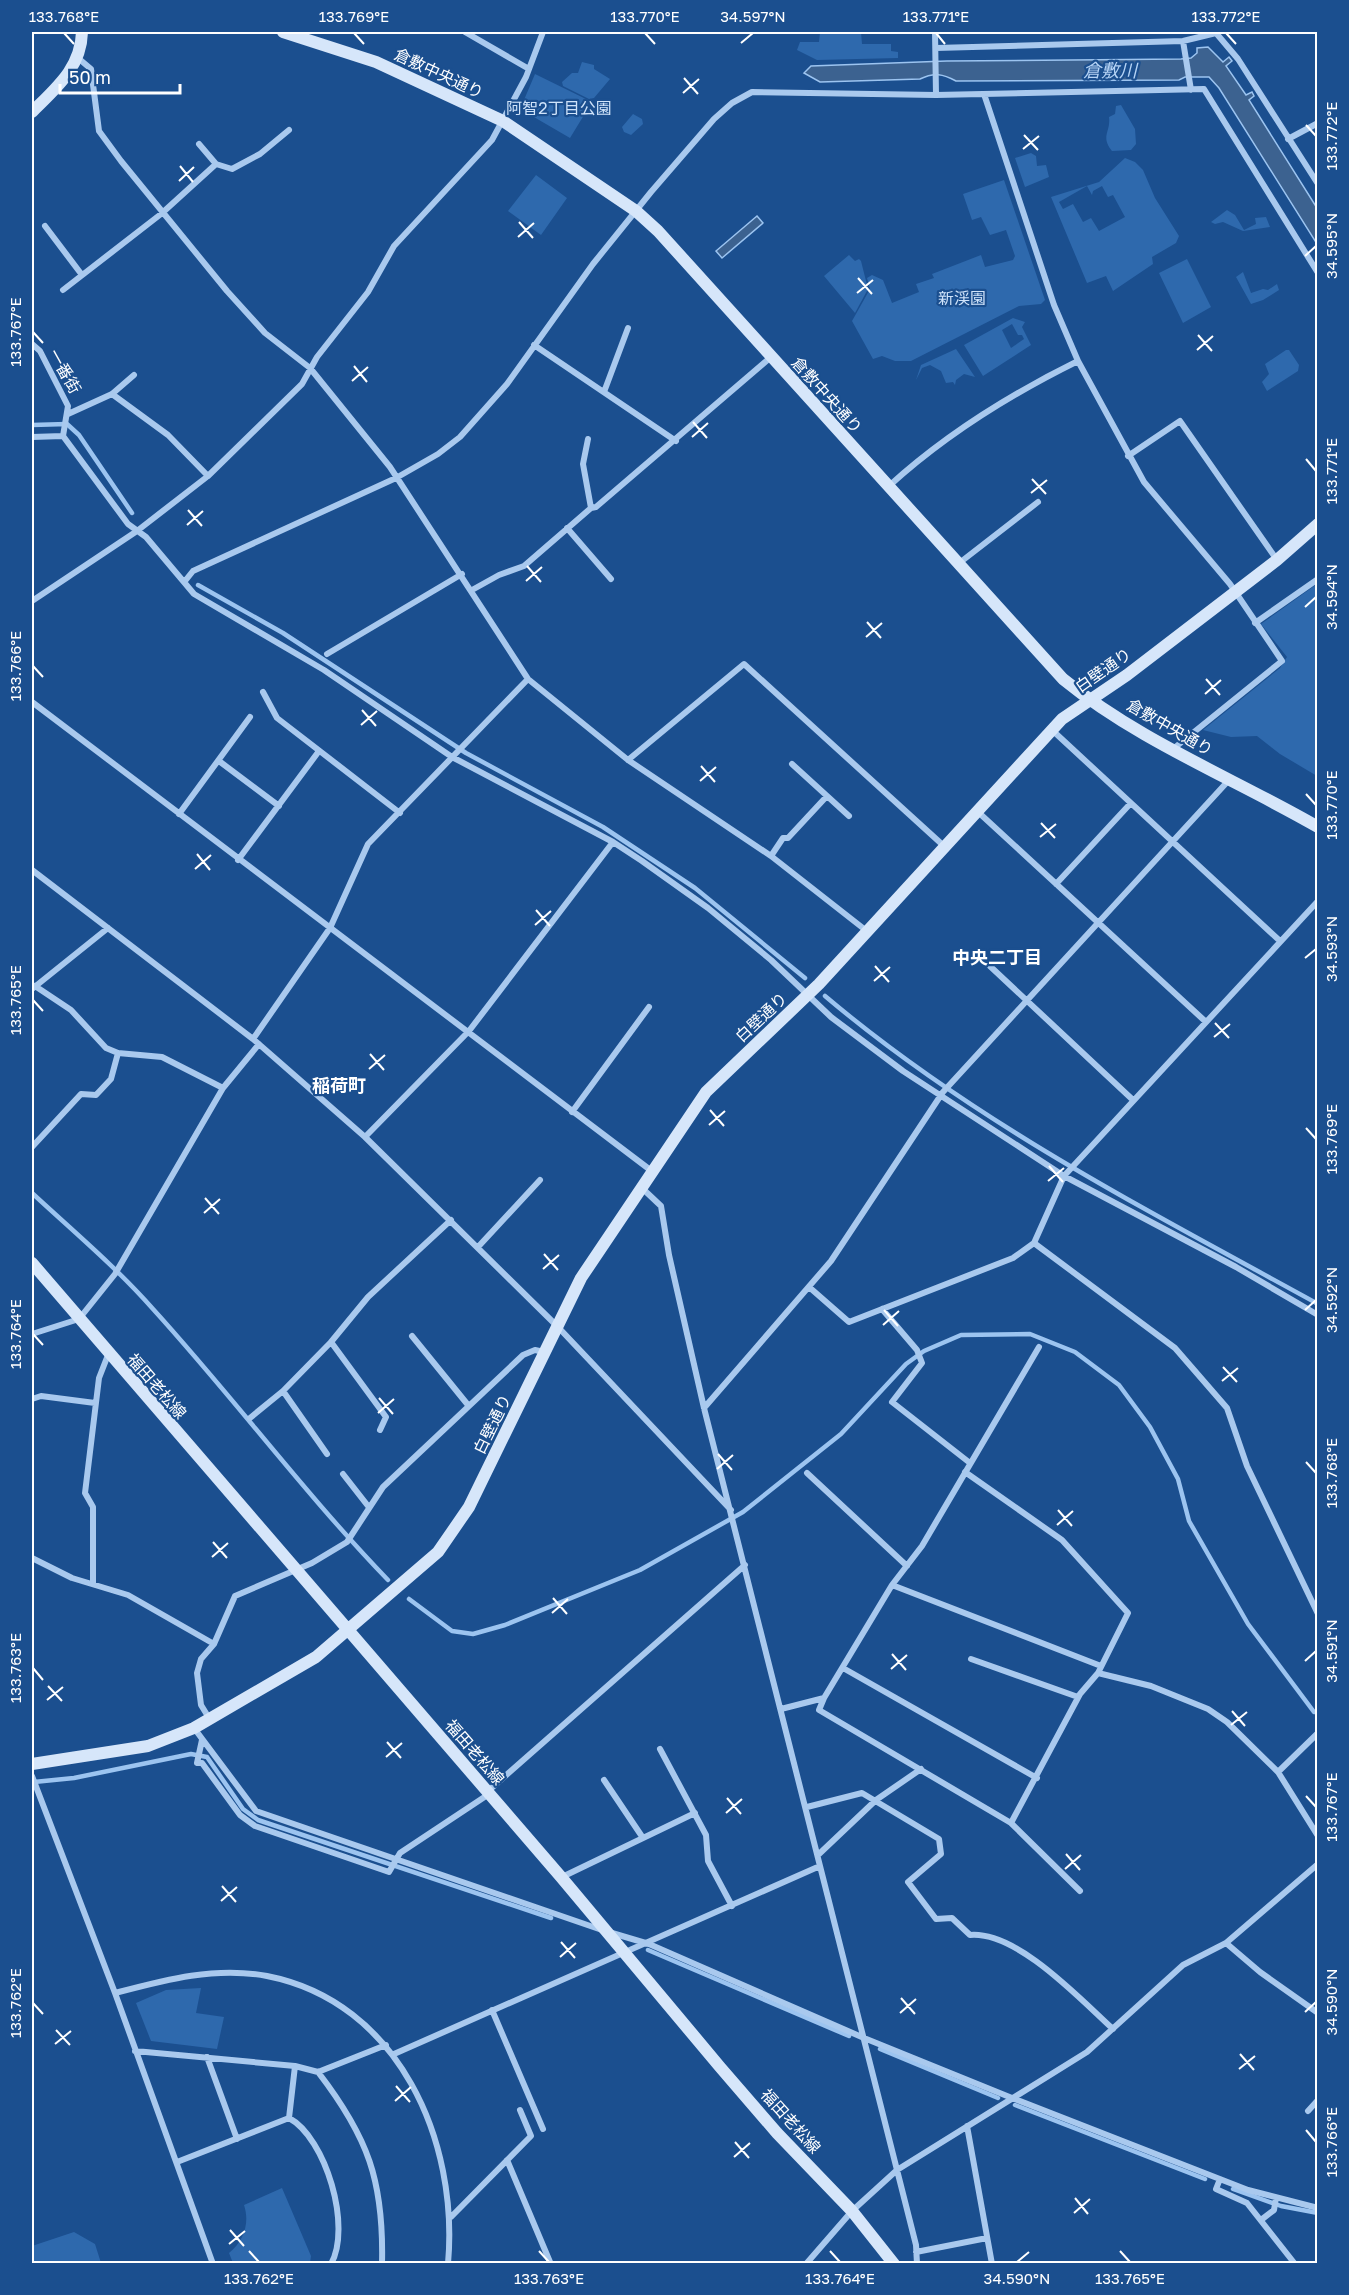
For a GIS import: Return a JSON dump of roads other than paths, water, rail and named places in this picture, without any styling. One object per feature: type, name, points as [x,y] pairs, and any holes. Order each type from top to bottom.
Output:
[{"type":"street","points":[[32,112],[62,82],[78,58],[82,32]]},
{"type":"street","name":"倉敷中央通り","points":[[283,32],[376,63],[503,122],[636,211],[1050,666],[1091,699],[1173,749],[1317,827]]},
{"type":"street","points":[[465,32],[529,69]]},
{"type":"street","points":[[32,601],[137,531],[208,476],[302,384],[310,368],[368,292],[394,246],[483,150],[503,122],[529,69],[543,32]]},
{"type":"street","points":[[935,32],[936,95]]},
{"type":"street","points":[[1185,32],[1185,53],[1191,86]]},
{"type":"street","points":[[936,52],[1185,41],[1215,32],[1238,59],[1317,184]]},
{"type":"street","points":[[78,58],[91,69],[99,130],[161,214],[265,333],[310,368],[390,467],[462,574],[528,680],[628,760],[771,856],[868,932]]},
{"type":"street","points":[[185,581],[193,572],[396,478],[438,454],[460,437],[507,384],[636,211],[714,119],[732,103],[752,92],[936,95],[1191,86],[1204,89],[1317,273]]},
{"type":"street","points":[[984,94],[1054,305],[1078,361],[1144,482],[1234,593],[1282,661],[1173,749]]},
{"type":"street","points":[[1288,140],[1317,123]]},
{"type":"street","points":[[199,144],[216,164],[232,169],[260,154],[289,130]]},
{"type":"street","points":[[63,290],[161,214],[216,164]]},
{"type":"street","points":[[45,226],[82,275]]},
{"type":"street","points":[[604,392],[628,328]]},
{"type":"street","name":"一番街","points":[[32,344],[40,351],[68,406],[67,417]]},
{"type":"street","points":[[534,345],[676,441]]},
{"type":"street","points":[[472,590],[499,575],[524,566],[591,508],[596,507],[676,441],[771,357]]},
{"type":"street","points":[[888,487],[924,455],[966,424],[1035,382],[1078,361]]},
{"type":"street","points":[[134,375],[112,394],[67,417],[64,434],[129,524],[185,581],[194,594],[457,752],[613,842],[708,908],[808,994],[831,1017],[942,1094],[1065,1174],[1236,1267],[1317,1315]]},
{"type":"street","points":[[112,394],[168,435],[208,476]]},
{"type":"street","points":[[1128,456],[1180,421],[1277,560]]},
{"type":"street","points":[[32,439],[64,434]]},
{"type":"street","points":[[588,439],[583,464],[591,508]]},
{"type":"street","points":[[958,564],[1038,502]]},
{"type":"street","name":"白壁通り","points":[[32,1764],[148,1746],[194,1728],[307,1663],[424,1565],[448,1540],[469,1507],[596,1251],[643,1189],[706,1092],[808,994],[868,932],[976,810],[1051,730],[1277,560],[1317,524]]},
{"type":"street","points":[[567,528],[611,579]]},
{"type":"street","points":[[327,654],[462,574]]},
{"type":"street","points":[[1255,623],[1317,579]]},
{"type":"street","points":[[628,760],[744,664],[945,847]]},
{"type":"street","points":[[253,1039],[330,928],[368,844],[528,680]]},
{"type":"street","points":[[263,692],[277,718],[400,813]]},
{"type":"street","points":[[32,702],[654,1173]]},
{"type":"street","points":[[179,814],[250,717]]},
{"type":"street","points":[[1051,730],[1280,941]]},
{"type":"street","points":[[238,860],[319,751]]},
{"type":"street","points":[[219,761],[279,806]]},
{"type":"street","points":[[792,764],[849,816]]},
{"type":"street","points":[[704,1408],[831,1261],[942,1094],[1101,923],[1228,780]]},
{"type":"street","points":[[771,856],[783,838],[788,838],[828,796]]},
{"type":"street","points":[[1056,884],[1130,804]]},
{"type":"street","points":[[976,810],[1206,1022]]},
{"type":"street","points":[[364,1137],[469,1031],[613,842]]},
{"type":"street","points":[[32,870],[253,1039],[364,1137],[558,1327],[732,1513]]},
{"type":"street","points":[[809,1287],[849,1322],[1013,1258],[1034,1243],[1065,1174],[1317,901]]},
{"type":"street","points":[[108,928],[33,987],[71,1010],[106,1048],[118,1053],[162,1057],[223,1088]]},
{"type":"street","points":[[977,954],[1133,1100]]},
{"type":"street","points":[[572,1112],[649,1006]]},
{"type":"street","points":[[32,1334],[79,1318],[114,1274],[223,1088],[259,1044]]},
{"type":"street","points":[[32,1147],[81,1094],[96,1095],[111,1079],[118,1053]]},
{"type":"street","points":[[478,1247],[540,1180]]},
{"type":"street","points":[[643,1189],[662,1206],[669,1255],[704,1408],[807,1807],[897,2170],[917,2264]]},
{"type":"street","points":[[250,1418],[283,1391],[331,1342],[368,1297],[451,1221]]},
{"type":"street","points":[[1034,1243],[1174,1348],[1227,1408],[1247,1466],[1317,1614]]},
{"type":"street","name":"福田老松線","points":[[32,1263],[108,1354],[561,1877],[777,2133],[852,2211],[894,2264]]},
{"type":"street","points":[[882,1309],[917,1350],[922,1363],[892,1402],[970,1463]]},
{"type":"street","points":[[412,1336],[468,1405]]},
{"type":"street","points":[[331,1342],[386,1417],[380,1430]]},
{"type":"street","points":[[1040,1347],[922,1546],[892,1586],[819,1710],[1011,1823],[1080,1891]]},
{"type":"street","points":[[209,1718],[201,1706],[197,1673],[201,1659],[214,1644],[235,1596],[295,1571],[349,1539],[368,1506],[398,1472],[468,1405],[523,1355],[535,1350],[545,1352]]},
{"type":"street","points":[[93,1583],[93,1507],[85,1493],[99,1378],[108,1354]]},
{"type":"street","points":[[283,1391],[327,1454]]},
{"type":"street","points":[[32,1399],[41,1396],[95,1403]]},
{"type":"street","points":[[965,1472],[1062,1540],[1128,1613],[1099,1670],[1078,1697],[1037,1778],[1011,1823]]},
{"type":"street","points":[[807,1473],[907,1566]]},
{"type":"street","points":[[343,1474],[368,1506]]},
{"type":"street","points":[[32,1558],[72,1578],[128,1595],[214,1644]]},
{"type":"street","points":[[202,1740],[197,1762],[202,1763],[240,1815],[255,1826],[389,1872],[392,1863],[488,1793],[745,1565]]},
{"type":"street","points":[[892,1586],[1099,1670],[1151,1686],[1208,1709],[1227,1722],[1278,1772],[1317,1836]]},
{"type":"street","points":[[971,1659],[1078,1697]]},
{"type":"street","points":[[843,1668],[1037,1778]]},
{"type":"street","points":[[781,1709],[824,1698]]},
{"type":"street","points":[[194,1728],[255,1811],[392,1863],[649,1944],[864,2038],[1012,2098],[1276,2202],[1317,2208]]},
{"type":"street","points":[[1278,1772],[1317,1733]]},
{"type":"street","points":[[660,1749],[706,1835],[708,1861],[732,1906]]},
{"type":"street","points":[[818,1855],[876,1800],[921,1769]]},
{"type":"street","points":[[32,1777],[115,1993],[213,2264]]},
{"type":"street","points":[[604,1780],[643,1838]]},
{"type":"street","points":[[807,1807],[862,1793],[939,1839],[941,1854],[908,1882],[936,1919],[952,1918],[970,1935],[990,1936],[1021,1952],[1048,1971],[1113,2029]]},
{"type":"street","points":[[561,1877],[694,1814]]},
{"type":"street","points":[[806,2264],[852,2211],[897,2170],[1069,2065],[1113,2029],[1183,1965],[1226,1943],[1317,1864]]},
{"type":"street","points":[[394,2054],[649,1944],[820,1866]]},
{"type":"street","points":[[1226,1943],[1317,2013]]},
{"type":"street","points":[[115,1993],[177,1977],[209,1973],[266,1976],[314,1991],[359,2020],[394,2054],[424,2109],[434,2136],[444,2169],[451,2217],[448,2264]]},
{"type":"street","points":[[492,2010],[543,2129]]},
{"type":"street","points":[[135,2051],[295,2066],[318,2072],[386,2045]]},
{"type":"street","points":[[207,2057],[237,2139]]},
{"type":"street","points":[[289,2118],[295,2066]]},
{"type":"street","points":[[318,2072],[340,2101],[370,2158],[382,2216],[382,2264]]},
{"type":"street","points":[[1308,2111],[1317,2100]]},
{"type":"street","points":[[451,2217],[531,2136],[520,2110]]},
{"type":"street","points":[[177,2162],[289,2118]]},
{"type":"street","points":[[289,2118],[302,2125],[326,2165],[339,2226],[339,2245],[331,2264]]},
{"type":"street","points":[[967,2126],[992,2264]]},
{"type":"street","points":[[507,2160],[550,2262]]},
{"type":"street","points":[[1220,2179],[1216,2189],[1247,2203],[1295,2264]]},
{"type":"street","points":[[1262,2220],[1276,2202]]},
{"type":"street","points":[[916,2252],[987,2238]]},
{"type":"water","name":"倉敷川","points":[[1208,47],[1223,62],[1229,57],[1232,61],[1226,66],[1246,95],[1252,92],[1254,96],[1249,100],[1317,208],[1317,244],[1219,88],[1209,77],[1185,77],[1179,80],[956,81],[943,75],[934,75],[920,79],[820,82],[804,73],[811,66],[947,61],[1181,59],[1191,58],[1197,53],[1197,48]]},
{"type":"water","points":[[757,216],[763,223],[722,258],[716,251]]},
{"type":"waterway","points":[[32,425],[67,424],[79,435],[132,513]]},
{"type":"waterway","points":[[198,585],[283,633],[466,753],[603,827],[695,888],[805,978]]},
{"type":"waterway","points":[[825,996],[882,1042],[1001,1124],[1126,1198],[1318,1304]]},
{"type":"waterway","points":[[32,1193],[139,1294],[328,1514],[388,1580]]},
{"type":"waterway","points":[[409,1599],[452,1631],[473,1634],[505,1625],[640,1570],[743,1512],[841,1434],[906,1364],[924,1351],[961,1335],[1030,1334],[1075,1352],[1119,1385],[1150,1427],[1178,1479],[1189,1521],[1248,1624],[1314,1712],[1318,1712]]},
{"type":"waterway","points":[[34,1782],[74,1778],[191,1754],[207,1757],[243,1809],[258,1820],[551,1918]]},
{"type":"waterway","points":[[648,1950],[849,2036]]},
{"type":"waterway","points":[[880,2049],[998,2098]]},
{"type":"waterway","points":[[1015,2105],[1205,2179]]},
{"type":"waterway","points":[[1233,2189],[1281,2206],[1318,2213]]},
{"type":"district","name":"中央二丁目","points":[[997,957]]},
{"type":"district","name":"稲荷町","points":[[339,1085]]},
{"type":"park label","name":"阿智2丁目公園","points":[[559,108]]},
{"type":"park label","name":"新渓園","points":[[962,298]]}]
